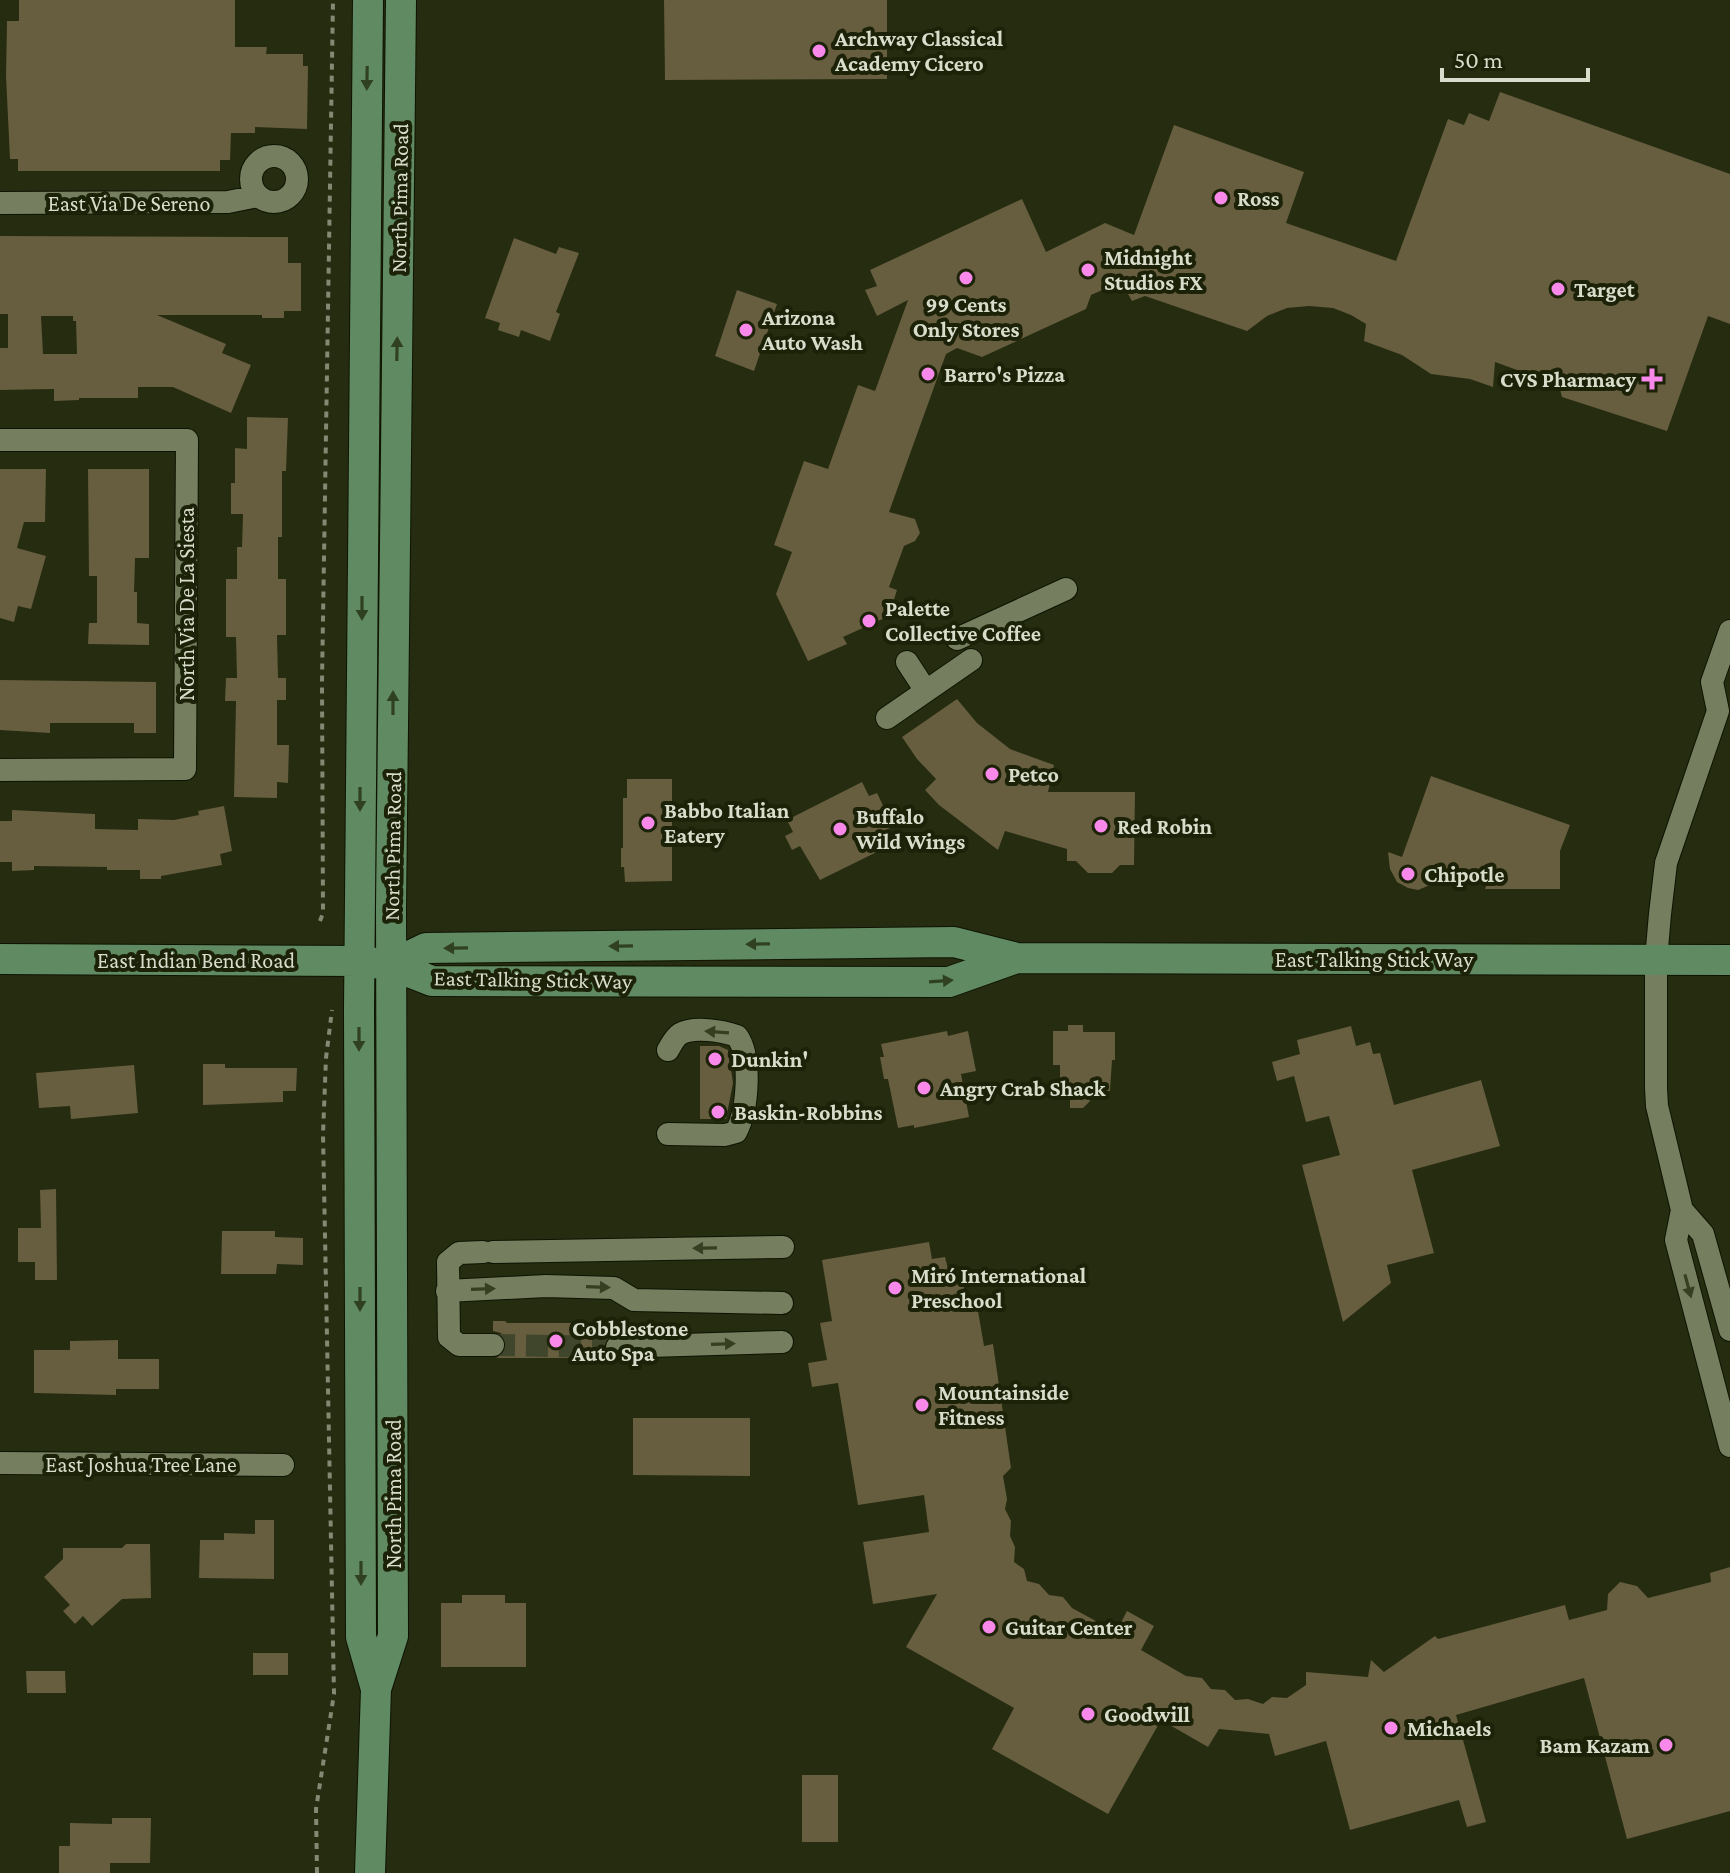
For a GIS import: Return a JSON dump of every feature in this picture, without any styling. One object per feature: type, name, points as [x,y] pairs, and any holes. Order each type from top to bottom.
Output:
[{"type":"main road","name":"North Pima Road","points":[[368,0],[359,961],[361,1637],[376,1689]]},
{"type":"main road","name":"North Pima Road","points":[[370,1873],[376,1689],[393,1636],[391,965],[401,0]]},
{"type":"main road","points":[[364,359],[377,393],[377,558],[394,569]]},
{"type":"main road","points":[[775,982],[783,968],[792,961],[869,959],[923,942]]},
{"type":"main road","name":"East Talking Stick Way","points":[[391,965],[426,948],[923,942],[954,942],[1017,958],[1730,960]]},
{"type":"main road","name":"East Talking Stick Way","points":[[391,965],[432,981],[949,982],[1017,958]]},
{"type":"main road","name":"East Indian Bend Road","points":[[0,959],[359,961],[391,965]]},
{"type":"street","name":"East Via De Sereno","points":[[0,203],[228,202],[258,196]]},
{"type":"street","name":"North Via De La Siesta","points":[[0,440],[187,440],[185,769],[0,770]]},
{"type":"street","points":[[957,639],[1066,589]]},
{"type":"street","points":[[1730,631],[1712,682],[1724,706],[1666,863],[1656,960],[1657,1106],[1682,1210],[1676,1240],[1730,1446]]},
{"type":"street","points":[[887,718],[971,660]]},
{"type":"street","points":[[907,662],[926,691]]},
{"type":"street","points":[[668,1050],[679,1035],[692,1031],[726,1032],[737,1036],[746,1055],[743,1119],[736,1132],[725,1135],[668,1134]]},
{"type":"street","points":[[1682,1210],[1703,1234],[1730,1330]]},
{"type":"street","points":[[493,1345],[459,1345],[449,1337],[448,1262],[459,1253],[783,1247]]},
{"type":"street","points":[[520,1288],[562,1251]]},
{"type":"street","points":[[447,1291],[546,1286],[614,1288],[634,1300],[782,1303]]},
{"type":"street","points":[[617,1347],[782,1342]]},
{"type":"street","name":"East Joshua Tree Lane","points":[[0,1463],[283,1465]]},
{"type":"path","points":[[320,921],[323,913],[322,681],[333,0]]},
{"type":"path","points":[[317,1873],[316,1809],[334,1694],[323,1134],[326,1058],[332,1010]]},
{"type":"building","points":[[19,0],[235,0],[235,47],[267,47],[266,54],[303,54],[303,66],[308,66],[307,129],[255,127],[255,133],[231,133],[230,160],[220,160],[220,171],[18,171],[18,159],[10,159],[6,76],[7,21],[19,21]]},
{"type":"building","points":[[664,0],[887,0],[887,79],[665,80]]},
{"type":"building","points":[[1500,92],[1730,174],[1730,324],[1708,316],[1667,431],[1562,397],[1559,385],[1495,362],[1493,387],[1470,379],[1431,374],[1402,355],[1364,341],[1366,324],[1333,308],[1287,308],[1267,316],[1247,331],[1145,296],[1132,301],[1128,294],[1107,288],[1091,295],[1086,309],[982,357],[957,348],[946,354],[889,512],[915,519],[920,533],[915,541],[904,546],[889,587],[897,590],[889,616],[843,637],[847,644],[808,661],[776,594],[792,552],[774,545],[804,461],[828,469],[858,385],[875,391],[908,300],[877,316],[865,290],[877,286],[870,270],[1022,199],[1046,252],[1105,223],[1134,235],[1174,125],[1304,172],[1286,223],[1396,261],[1448,119],[1464,125],[1469,113],[1489,121]]},
{"type":"building","points":[[0,236],[288,237],[288,263],[301,263],[301,311],[284,311],[284,318],[262,318],[262,315],[157,315],[226,344],[222,353],[251,365],[231,413],[173,387],[138,387],[138,398],[54,401],[54,389],[0,390],[0,348],[8,348],[8,314],[0,314]],"holes":[[[41,316],[73,316],[73,321],[76,321],[77,354],[43,354]]]},
{"type":"building","points":[[514,238],[556,254],[559,247],[579,253],[556,312],[560,314],[550,341],[521,330],[519,337],[498,330],[500,323],[485,318]]},
{"type":"building","name":"Arizona Auto Wash","points":[[737,290],[777,304],[754,371],[715,356]]},
{"type":"building","points":[[247,417],[288,418],[286,471],[282,471],[282,537],[278,537],[278,579],[286,579],[286,635],[277,635],[278,678],[286,678],[286,700],[277,700],[277,745],[289,745],[288,783],[277,782],[277,798],[234,797],[236,701],[225,701],[226,678],[237,678],[236,637],[226,637],[226,579],[237,579],[237,547],[242,547],[243,514],[231,514],[231,483],[235,483],[235,448],[247,449]]},
{"type":"building","points":[[0,469],[46,469],[45,522],[24,522],[17,548],[46,556],[31,609],[18,606],[14,622],[0,618]]},
{"type":"building","points":[[88,469],[149,469],[149,558],[135,558],[134,592],[137,592],[137,623],[149,624],[149,645],[88,644],[89,623],[97,623],[97,576],[89,576]]},
{"type":"building","points":[[0,680],[156,682],[156,733],[134,733],[134,723],[50,723],[50,733],[0,730]]},
{"type":"building","name":"Petco","points":[[957,699],[977,723],[1010,749],[1054,765],[1048,792],[1135,792],[1134,865],[1120,865],[1112,873],[1088,873],[1076,861],[1067,861],[1067,849],[1005,831],[998,850],[939,805],[925,790],[936,779],[902,737]]},
{"type":"building","points":[[1431,776],[1570,825],[1560,851],[1560,889],[1485,889],[1487,883],[1435,883],[1418,890],[1397,882],[1390,869],[1388,852],[1402,857]]},
{"type":"building","name":"Babbo Italian Eatery","points":[[627,779],[672,779],[672,881],[625,882],[621,848]]},
{"type":"building","name":"Buffalo Wild Wings","points":[[862,782],[869,796],[877,793],[893,826],[883,832],[889,846],[820,880],[800,846],[792,850],[785,836],[793,832],[787,820]]},
{"type":"building","points":[[224,806],[232,851],[220,854],[222,865],[161,876],[161,879],[140,879],[140,870],[34,866],[34,870],[12,871],[12,862],[0,862],[0,821],[12,821],[12,810],[95,814],[95,829],[138,830],[138,819],[174,820]]},
{"type":"building","points":[[1068,1025],[1083,1025],[1083,1032],[1115,1032],[1110,1091],[1090,1091],[1090,1101],[1083,1108],[1070,1108],[1070,1099],[1060,1099],[1060,1065],[1053,1065],[1053,1031],[1068,1031]]},
{"type":"building","points":[[1351,1026],[1356,1046],[1370,1042],[1373,1054],[1380,1053],[1394,1105],[1481,1080],[1500,1146],[1412,1170],[1434,1253],[1387,1265],[1391,1283],[1343,1322],[1302,1165],[1340,1155],[1329,1116],[1306,1122],[1294,1076],[1277,1081],[1272,1062],[1300,1054],[1297,1040]]},
{"type":"building","name":"Angry Crab Shack","points":[[947,1031],[948,1036],[968,1031],[976,1071],[961,1074],[969,1117],[914,1128],[914,1125],[898,1128],[888,1079],[884,1079],[881,1044]]},
{"type":"building","points":[[700,1046],[719,1046],[728,1050],[733,1083],[726,1119],[700,1119]]},
{"type":"building","points":[[203,1064],[225,1064],[225,1068],[297,1068],[296,1091],[283,1091],[283,1102],[203,1105]]},
{"type":"building","points":[[134,1065],[138,1113],[71,1119],[70,1106],[39,1108],[36,1073]]},
{"type":"building","points":[[56,1189],[57,1280],[35,1280],[35,1262],[18,1262],[18,1228],[41,1228],[40,1190]]},
{"type":"building","points":[[222,1231],[275,1231],[275,1237],[303,1238],[303,1265],[277,1264],[276,1274],[221,1274]]},
{"type":"building","points":[[929,1242],[932,1259],[945,1257],[948,1269],[961,1268],[967,1307],[977,1305],[984,1346],[993,1344],[1011,1468],[1003,1476],[1007,1499],[1005,1509],[1011,1521],[1014,1562],[1024,1569],[1027,1581],[1039,1584],[1049,1595],[1063,1597],[1072,1608],[1116,1632],[1127,1611],[1154,1626],[1141,1650],[1186,1676],[1202,1678],[1211,1689],[1225,1690],[1235,1700],[1248,1699],[1263,1704],[1272,1697],[1287,1698],[1306,1685],[1306,1672],[1368,1677],[1371,1660],[1384,1672],[1435,1636],[1438,1639],[1565,1605],[1569,1620],[1607,1610],[1608,1594],[1620,1582],[1637,1586],[1648,1598],[1711,1582],[1710,1573],[1730,1567],[1730,1811],[1627,1839],[1584,1678],[1456,1715],[1486,1822],[1467,1827],[1459,1800],[1350,1830],[1326,1741],[1275,1756],[1269,1734],[1219,1729],[1208,1747],[1161,1720],[1108,1814],[992,1749],[1014,1708],[906,1647],[937,1594],[873,1604],[863,1542],[929,1532],[924,1495],[858,1505],[838,1383],[812,1387],[808,1363],[827,1360],[820,1323],[832,1321],[822,1260]]},
{"type":"building","name":"Cobblestone Auto Spa","points":[[493,1321],[618,1323],[618,1333],[604,1341],[603,1348],[609,1358],[496,1358],[505,1353],[507,1344],[501,1333],[493,1331]]},
{"type":"building","points":[[118,1340],[118,1359],[159,1359],[159,1389],[116,1389],[116,1395],[34,1393],[34,1350],[70,1350],[70,1341]]},
{"type":"building","points":[[633,1418],[750,1418],[750,1476],[633,1475]]},
{"type":"building","points":[[255,1520],[274,1520],[274,1579],[199,1578],[200,1540],[224,1540],[224,1533],[255,1534]]},
{"type":"building","points":[[126,1544],[150,1544],[151,1598],[122,1599],[92,1626],[83,1616],[75,1624],[63,1611],[70,1605],[44,1577],[63,1559],[63,1548],[122,1548]]},
{"type":"building","points":[[462,1595],[505,1595],[505,1603],[526,1603],[526,1667],[441,1667],[441,1603],[462,1603]]},
{"type":"building","points":[[253,1653],[288,1653],[288,1675],[253,1675]]},
{"type":"building","points":[[26,1671],[65,1671],[66,1693],[27,1693]]},
{"type":"building","points":[[802,1775],[838,1775],[838,1842],[802,1842]]},
{"type":"building","points":[[112,1818],[151,1818],[150,1863],[110,1863],[110,1873],[59,1873],[59,1846],[70,1846],[70,1823],[112,1824]]},
{"type":"tunnel","points":[[493,1345],[617,1347]]},
{"type":"place","name":"Archway Classical Academy Cicero","points":[[819,51]]},
{"type":"place","name":"Ross","points":[[1221,198]]},
{"type":"place","name":"Midnight Studios FX","points":[[1088,270]]},
{"type":"place","name":"99 Cents Only Stores","points":[[966,278]]},
{"type":"place","name":"Target","points":[[1558,289]]},
{"type":"place","name":"Arizona Auto Wash","points":[[746,330]]},
{"type":"place","name":"Barro's Pizza","points":[[928,374]]},
{"type":"place","name":"CVS Pharmacy","points":[[1652,379]]},
{"type":"place","name":"Palette Collective Coffee","points":[[869,621]]},
{"type":"place","name":"Petco","points":[[992,774]]},
{"type":"place","name":"Babbo Italian Eatery","points":[[648,823]]},
{"type":"place","name":"Red Robin","points":[[1101,826]]},
{"type":"place","name":"Buffalo Wild Wings","points":[[840,829]]},
{"type":"place","name":"Chipotle","points":[[1408,874]]},
{"type":"place","name":"Dunkin'","points":[[715,1059]]},
{"type":"place","name":"Angry Crab Shack","points":[[924,1088]]},
{"type":"place","name":"Baskin-Robbins","points":[[718,1112]]},
{"type":"place","name":"Miró International Preschool","points":[[895,1288]]},
{"type":"place","name":"Cobblestone Auto Spa","points":[[556,1341]]},
{"type":"place","name":"Mountainside Fitness","points":[[922,1405]]},
{"type":"place","name":"Guitar Center","points":[[989,1627]]},
{"type":"place","name":"Goodwill","points":[[1088,1714]]},
{"type":"place","name":"Michaels","points":[[1391,1728]]},
{"type":"place","name":"Bam Kazam","points":[[1666,1745]]}]
